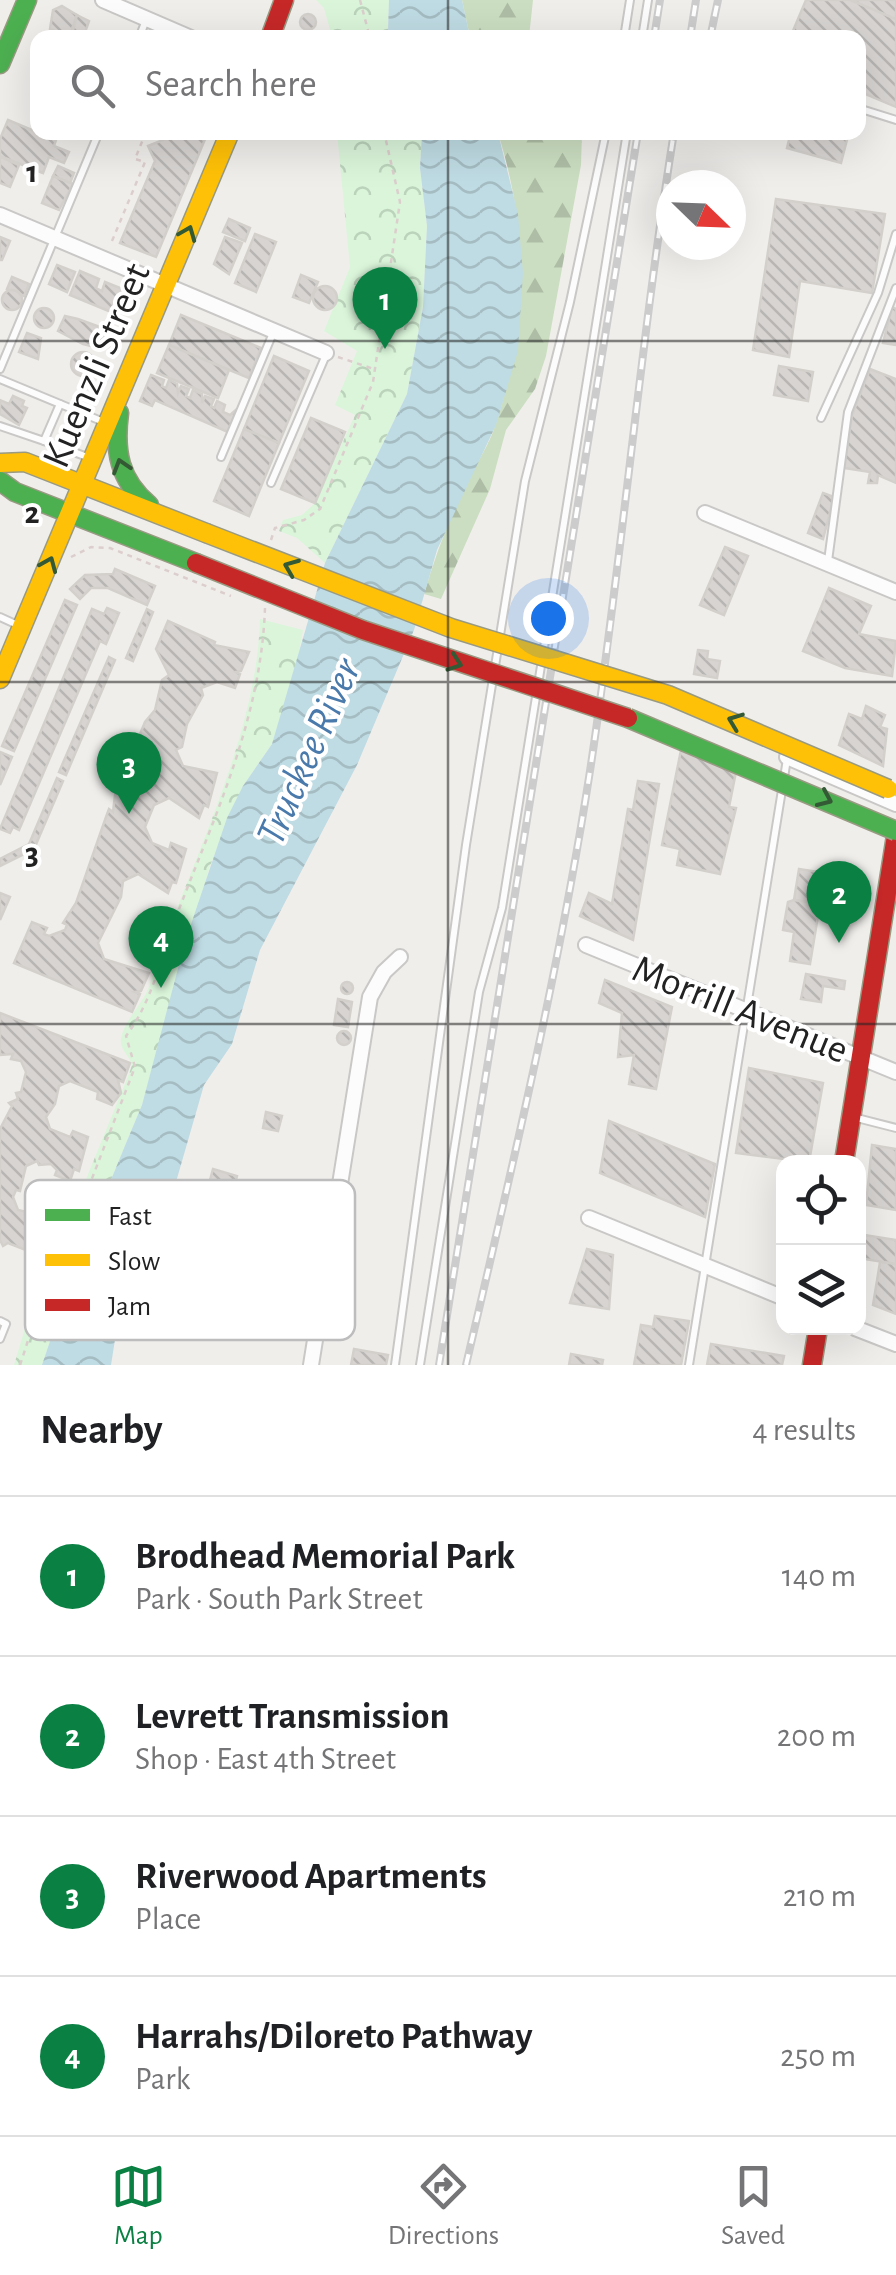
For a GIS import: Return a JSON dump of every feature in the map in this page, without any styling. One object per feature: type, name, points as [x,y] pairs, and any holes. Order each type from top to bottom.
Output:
[{"type":"main road","points":[[0,64],[27,0]]},
{"type":"main road","points":[[273,30],[284,0]]},
{"type":"main road","name":"Kuenzli Street","points":[[0,679],[227,140]]},
{"type":"main road","points":[[125,382],[116,451],[121,473],[143,501],[179,523]]},
{"type":"main road","points":[[0,463],[25,462],[376,600],[755,728],[896,793]]},
{"type":"main road","points":[[0,481],[14,492],[363,630],[648,724],[896,834],[845,1155]]},
{"type":"main road","points":[[812,1365],[817,1335]]},
{"type":"street","points":[[103,0],[172,30]]},
{"type":"street","points":[[0,215],[326,354]]},
{"type":"street","points":[[706,512],[896,592]]},
{"type":"street","points":[[787,757],[896,804]]},
{"type":"street","name":"Morrill Avenue","points":[[586,944],[896,1072]]},
{"type":"street","points":[[341,1180],[370,997],[375,983],[400,957]]},
{"type":"street","points":[[589,1218],[776,1295]]},
{"type":"street","points":[[866,1332],[896,1344]]},
{"type":"street","points":[[311,1365],[315,1340]]},
{"type":"lane","points":[[625,30],[630,0]]},
{"type":"lane","points":[[643,30],[648,0]]},
{"type":"lane","points":[[142,30],[147,19]]},
{"type":"lane","points":[[866,111],[896,120]]},
{"type":"lane","points":[[0,369],[96,140]]},
{"type":"lane","points":[[395,1365],[466,845],[525,481],[570,302],[604,140]]},
{"type":"lane","points":[[420,1365],[479,992],[502,908],[626,140]]},
{"type":"lane","points":[[821,418],[878,293],[896,234]]},
{"type":"lane","points":[[828,563],[848,412],[896,288]]},
{"type":"lane","points":[[222,456],[273,332]]},
{"type":"lane","points":[[272,483],[326,354]]},
{"type":"lane","points":[[0,379],[107,424]]},
{"type":"lane","points":[[44,441],[60,404]]},
{"type":"lane","points":[[0,426],[93,459]]},
{"type":"lane","points":[[0,617],[22,627]]},
{"type":"lane","points":[[689,1365],[787,757]]},
{"type":"lane","points":[[852,1116],[896,1128]]},
{"type":"lane","points":[[0,1321],[6,1324],[0,1338]]},
{"type":"path","points":[[360,0],[368,30]]},
{"type":"path","points":[[112,241],[145,162],[134,159],[142,140]]},
{"type":"path","points":[[269,546],[275,528],[304,520],[320,508],[344,457],[375,369],[400,202],[384,140]]},
{"type":"path","points":[[326,354],[375,369]]},
{"type":"path","points":[[66,562],[92,546],[110,548],[235,597]]},
{"type":"path","points":[[91,1180],[135,1067],[126,1036],[148,1003],[160,960],[245,739],[264,639],[266,606],[250,603]]},
{"type":"path","points":[[20,1365],[30,1340]]},
{"type":"green space","points":[[316,0],[389,0],[388,30],[330,30],[324,8]]},
{"type":"green space","points":[[462,0],[533,0],[530,30],[468,30]]},
{"type":"green space","points":[[338,140],[422,140],[420,168],[427,226],[423,307],[407,394],[325,563],[297,538],[279,531],[283,520],[302,515],[315,503],[355,415],[335,405],[357,351],[324,331],[350,267]]},
{"type":"green space","points":[[500,140],[582,140],[581,165],[546,356],[535,389],[506,430],[490,489],[441,599],[424,594],[453,513],[493,432],[513,357],[521,283],[516,209]]},
{"type":"green space","points":[[260,619],[303,630],[295,674],[272,744],[243,786],[210,866],[142,1105],[112,1180],[85,1180],[132,1065],[121,1045],[123,1031],[147,991],[217,804],[247,711]]},
{"type":"green space","points":[[25,1328],[25,1340],[51,1340],[42,1365],[14,1365]]},
{"type":"water","points":[[389,0],[462,0],[468,30],[388,30]]},
{"type":"water","name":"Truckee River","points":[[422,140],[500,140],[518,214],[523,273],[518,351],[496,425],[437,550],[414,630],[357,765],[260,950],[232,1044],[204,1085],[177,1180],[112,1180],[142,1105],[185,942],[227,818],[272,744],[325,563],[407,394],[423,307],[427,226],[420,168]]},
{"type":"water","points":[[51,1340],[115,1340],[111,1365],[42,1365]]},
{"type":"building","points":[[806,0],[851,0],[896,19],[896,107],[866,94],[866,30],[793,30]]},
{"type":"building","points":[[851,0],[896,0],[896,19]]},
{"type":"building","points":[[62,6],[77,15],[72,30],[50,29],[53,10]]},
{"type":"building","points":[[308,14],[316,22],[308,30],[300,22]]},
{"type":"building","points":[[77,15],[89,21],[86,30],[73,30]]},
{"type":"building","points":[[8,120],[30,129],[30,140],[56,140],[54,146],[69,152],[64,163],[49,157],[43,173],[0,156],[0,139]]},
{"type":"building","points":[[163,140],[205,140],[156,257],[120,243],[155,161],[148,146]]},
{"type":"building","points":[[789,140],[847,140],[841,163],[787,148]]},
{"type":"building","points":[[0,157],[19,165],[10,187],[0,183]]},
{"type":"building","points":[[58,166],[74,173],[70,183],[53,176]]},
{"type":"building","points":[[53,176],[73,184],[59,210],[42,203]]},
{"type":"building","points":[[776,199],[885,214],[872,293],[800,281],[789,357],[753,350]]},
{"type":"building","points":[[229,219],[250,228],[245,241],[223,232]]},
{"type":"building","points":[[255,234],[276,242],[256,292],[235,283]]},
{"type":"building","points":[[0,237],[10,241],[2,260],[0,260]]},
{"type":"building","points":[[225,237],[242,243],[229,274],[214,264]]},
{"type":"building","points":[[57,265],[75,272],[67,292],[49,284]]},
{"type":"building","points":[[80,271],[99,279],[96,288],[102,291],[105,282],[125,290],[116,314],[70,295]]},
{"type":"building","points":[[301,275],[318,282],[309,303],[293,297]]},
{"type":"building","points":[[12,277],[29,284],[24,296],[7,289]]},
{"type":"building","points":[[325,286],[337,298],[325,310],[313,298]]},
{"type":"building","points":[[8,290],[16,290],[22,300],[16,310],[8,310],[2,304],[2,296]]},
{"type":"building","points":[[892,307],[896,309],[896,345],[883,343]]},
{"type":"building","points":[[44,308],[54,318],[44,328],[34,318]]},
{"type":"building","points":[[181,315],[261,348],[249,378],[169,345]]},
{"type":"building","points":[[65,316],[108,330],[103,339],[95,336],[91,346],[83,344],[58,331]]},
{"type":"building","points":[[27,333],[41,338],[38,359],[19,352]]},
{"type":"building","points":[[169,345],[229,370],[218,398],[157,373]]},
{"type":"building","points":[[83,352],[92,355],[92,373],[83,376],[74,373],[71,364],[74,355]]},
{"type":"building","points":[[274,356],[309,371],[279,443],[244,429]]},
{"type":"building","points":[[779,366],[813,372],[808,401],[774,395]]},
{"type":"building","points":[[870,369],[896,379],[896,483],[878,475],[877,483],[868,483],[870,472],[844,468],[852,415]]},
{"type":"building","points":[[151,375],[164,380],[162,386],[166,388],[169,380],[177,384],[178,393],[181,386],[189,389],[186,396],[190,398],[193,390],[202,394],[202,403],[205,396],[214,399],[211,406],[214,408],[217,401],[225,405],[223,412],[230,415],[237,409],[228,432],[155,400],[152,406],[140,401]]},
{"type":"building","points":[[13,396],[24,401],[22,406],[27,408],[19,425],[0,414],[0,400],[9,404]]},
{"type":"building","points":[[311,418],[345,432],[315,503],[281,489]]},
{"type":"building","points":[[244,429],[279,443],[249,516],[214,501]]},
{"type":"building","points":[[823,493],[834,497],[823,539],[808,533]]},
{"type":"building","points":[[725,547],[748,556],[724,615],[700,605]]},
{"type":"building","points":[[115,569],[155,586],[147,605],[108,588],[91,588],[80,599],[70,589],[85,575],[113,574]]},
{"type":"building","points":[[829,588],[871,606],[859,634],[896,641],[892,676],[845,668],[803,651]]},
{"type":"building","points":[[65,600],[77,605],[14,751],[2,746]]},
{"type":"building","points":[[107,608],[119,613],[106,644],[100,641],[19,830],[13,827],[10,833],[0,829],[92,609],[104,614]]},
{"type":"building","points":[[147,609],[153,612],[133,661],[126,658]]},
{"type":"building","points":[[168,621],[215,642],[214,645],[249,652],[241,671],[236,672],[240,674],[235,688],[217,682],[201,688],[203,695],[187,724],[182,747],[176,750],[183,766],[217,773],[208,807],[204,805],[199,818],[169,798],[154,805],[145,827],[152,843],[169,850],[171,843],[186,849],[176,883],[172,882],[168,893],[138,874],[123,881],[121,897],[98,943],[104,959],[149,973],[141,991],[135,992],[140,994],[132,1012],[14,963],[32,922],[47,928],[44,934],[49,936],[65,930],[67,925],[63,923],[76,903],[109,809],[113,812],[115,795],[145,722],[155,710],[162,680],[169,675],[156,649]]},
{"type":"building","points":[[698,650],[708,651],[707,659],[720,661],[717,678],[694,674]]},
{"type":"building","points":[[109,657],[115,660],[66,775],[59,772]]},
{"type":"building","points":[[866,706],[885,715],[880,727],[887,729],[883,766],[839,745],[849,714],[862,719]]},
{"type":"building","points":[[681,750],[738,762],[729,807],[736,808],[720,874],[677,865],[680,849],[662,845]]},
{"type":"building","points":[[0,752],[12,757],[0,785]]},
{"type":"building","points":[[57,778],[63,781],[34,849],[0,866],[0,859],[29,844]]},
{"type":"building","points":[[638,781],[659,784],[633,940],[580,916],[589,893],[612,904],[628,809],[633,810]]},
{"type":"building","points":[[799,869],[825,873],[820,904],[794,900]]},
{"type":"building","points":[[0,893],[10,897],[0,920]]},
{"type":"building","points":[[788,902],[820,904],[810,964],[790,961],[794,932],[783,930]]},
{"type":"building","points":[[806,974],[845,981],[844,989],[823,986],[821,1002],[801,999]]},
{"type":"building","points":[[605,980],[672,1007],[656,1089],[629,1084],[634,1055],[618,1057],[622,1013],[599,1003]]},
{"type":"building","points":[[347,982],[353,988],[347,994],[341,988]]},
{"type":"building","points":[[338,999],[352,1002],[348,1027],[334,1025]]},
{"type":"building","points":[[0,1013],[130,1063],[123,1082],[118,1080],[121,1093],[112,1105],[97,1099],[98,1092],[70,1081],[59,1086],[55,1104],[46,1117],[50,1129],[70,1137],[73,1131],[88,1137],[79,1171],[74,1169],[70,1180],[55,1175],[57,1170],[51,1164],[39,1165],[37,1161],[26,1166],[20,1191],[16,1190],[13,1197],[18,1210],[25,1212],[25,1250],[8,1243],[3,1246],[0,1240],[0,1129],[12,1106],[9,1103],[18,1099],[16,1093],[21,1092],[26,1072],[21,1061],[11,1059],[13,1054],[0,1055]]},
{"type":"building","points":[[344,1031],[351,1038],[344,1045],[337,1038]]},
{"type":"building","points":[[749,1068],[823,1083],[810,1155],[776,1158],[736,1153]]},
{"type":"building","points":[[266,1112],[282,1116],[278,1131],[263,1128]]},
{"type":"building","points":[[609,1121],[715,1164],[705,1217],[600,1173]]},
{"type":"building","points":[[872,1145],[896,1149],[896,1210],[866,1205]]},
{"type":"building","points":[[213,1169],[237,1176],[236,1180],[210,1180]]},
{"type":"building","points":[[866,1235],[896,1240],[896,1264],[866,1259]]},
{"type":"building","points":[[587,1249],[613,1255],[609,1309],[570,1303]]},
{"type":"building","points":[[880,1262],[896,1264],[896,1314],[873,1305]]},
{"type":"building","points":[[655,1316],[689,1321],[681,1365],[634,1365],[641,1325],[653,1327]]},
{"type":"building","points":[[711,1344],[784,1356],[782,1365],[707,1365]]},
{"type":"building","points":[[354,1349],[388,1355],[386,1365],[351,1365]]},
{"type":"building","points":[[571,1354],[603,1360],[602,1365],[569,1365]]},
{"type":"railway","points":[[655,30],[660,0]]},
{"type":"railway","points":[[691,30],[696,0]]},
{"type":"railway","points":[[712,30],[718,0]]},
{"type":"railway","points":[[439,1365],[637,140]]},
{"type":"railway","points":[[466,1365],[534,1069],[578,846],[673,140]]},
{"type":"traffic: fast","points":[[0,64],[27,0]]},
{"type":"traffic: fast","points":[[119,413],[117,440],[121,464],[131,485],[149,505]]},
{"type":"traffic: fast","points":[[0,481],[15,492],[196,563]]},
{"type":"traffic: fast","points":[[628,718],[896,831]]},
{"type":"traffic: slow","points":[[0,679],[227,140]]},
{"type":"traffic: slow","points":[[0,463],[25,462],[206,533]]},
{"type":"traffic: slow","points":[[206,533],[451,628],[668,695],[888,789]]},
{"type":"traffic: jam","points":[[273,30],[284,0]]},
{"type":"traffic: jam","points":[[196,563],[363,630],[628,718]]},
{"type":"traffic: jam","points":[[845,1155],[896,836]]},
{"type":"traffic: jam","points":[[812,1365],[817,1335]]},
{"type":"place","name":"Brodhead Memorial Park","points":[[385,349]]},
{"type":"place","name":"Riverwood Apartments","points":[[129,814]]},
{"type":"place","name":"Levrett Transmission","points":[[839,943]]},
{"type":"place","name":"Harrahs/Diloreto Pathway","points":[[161,988]]}]
